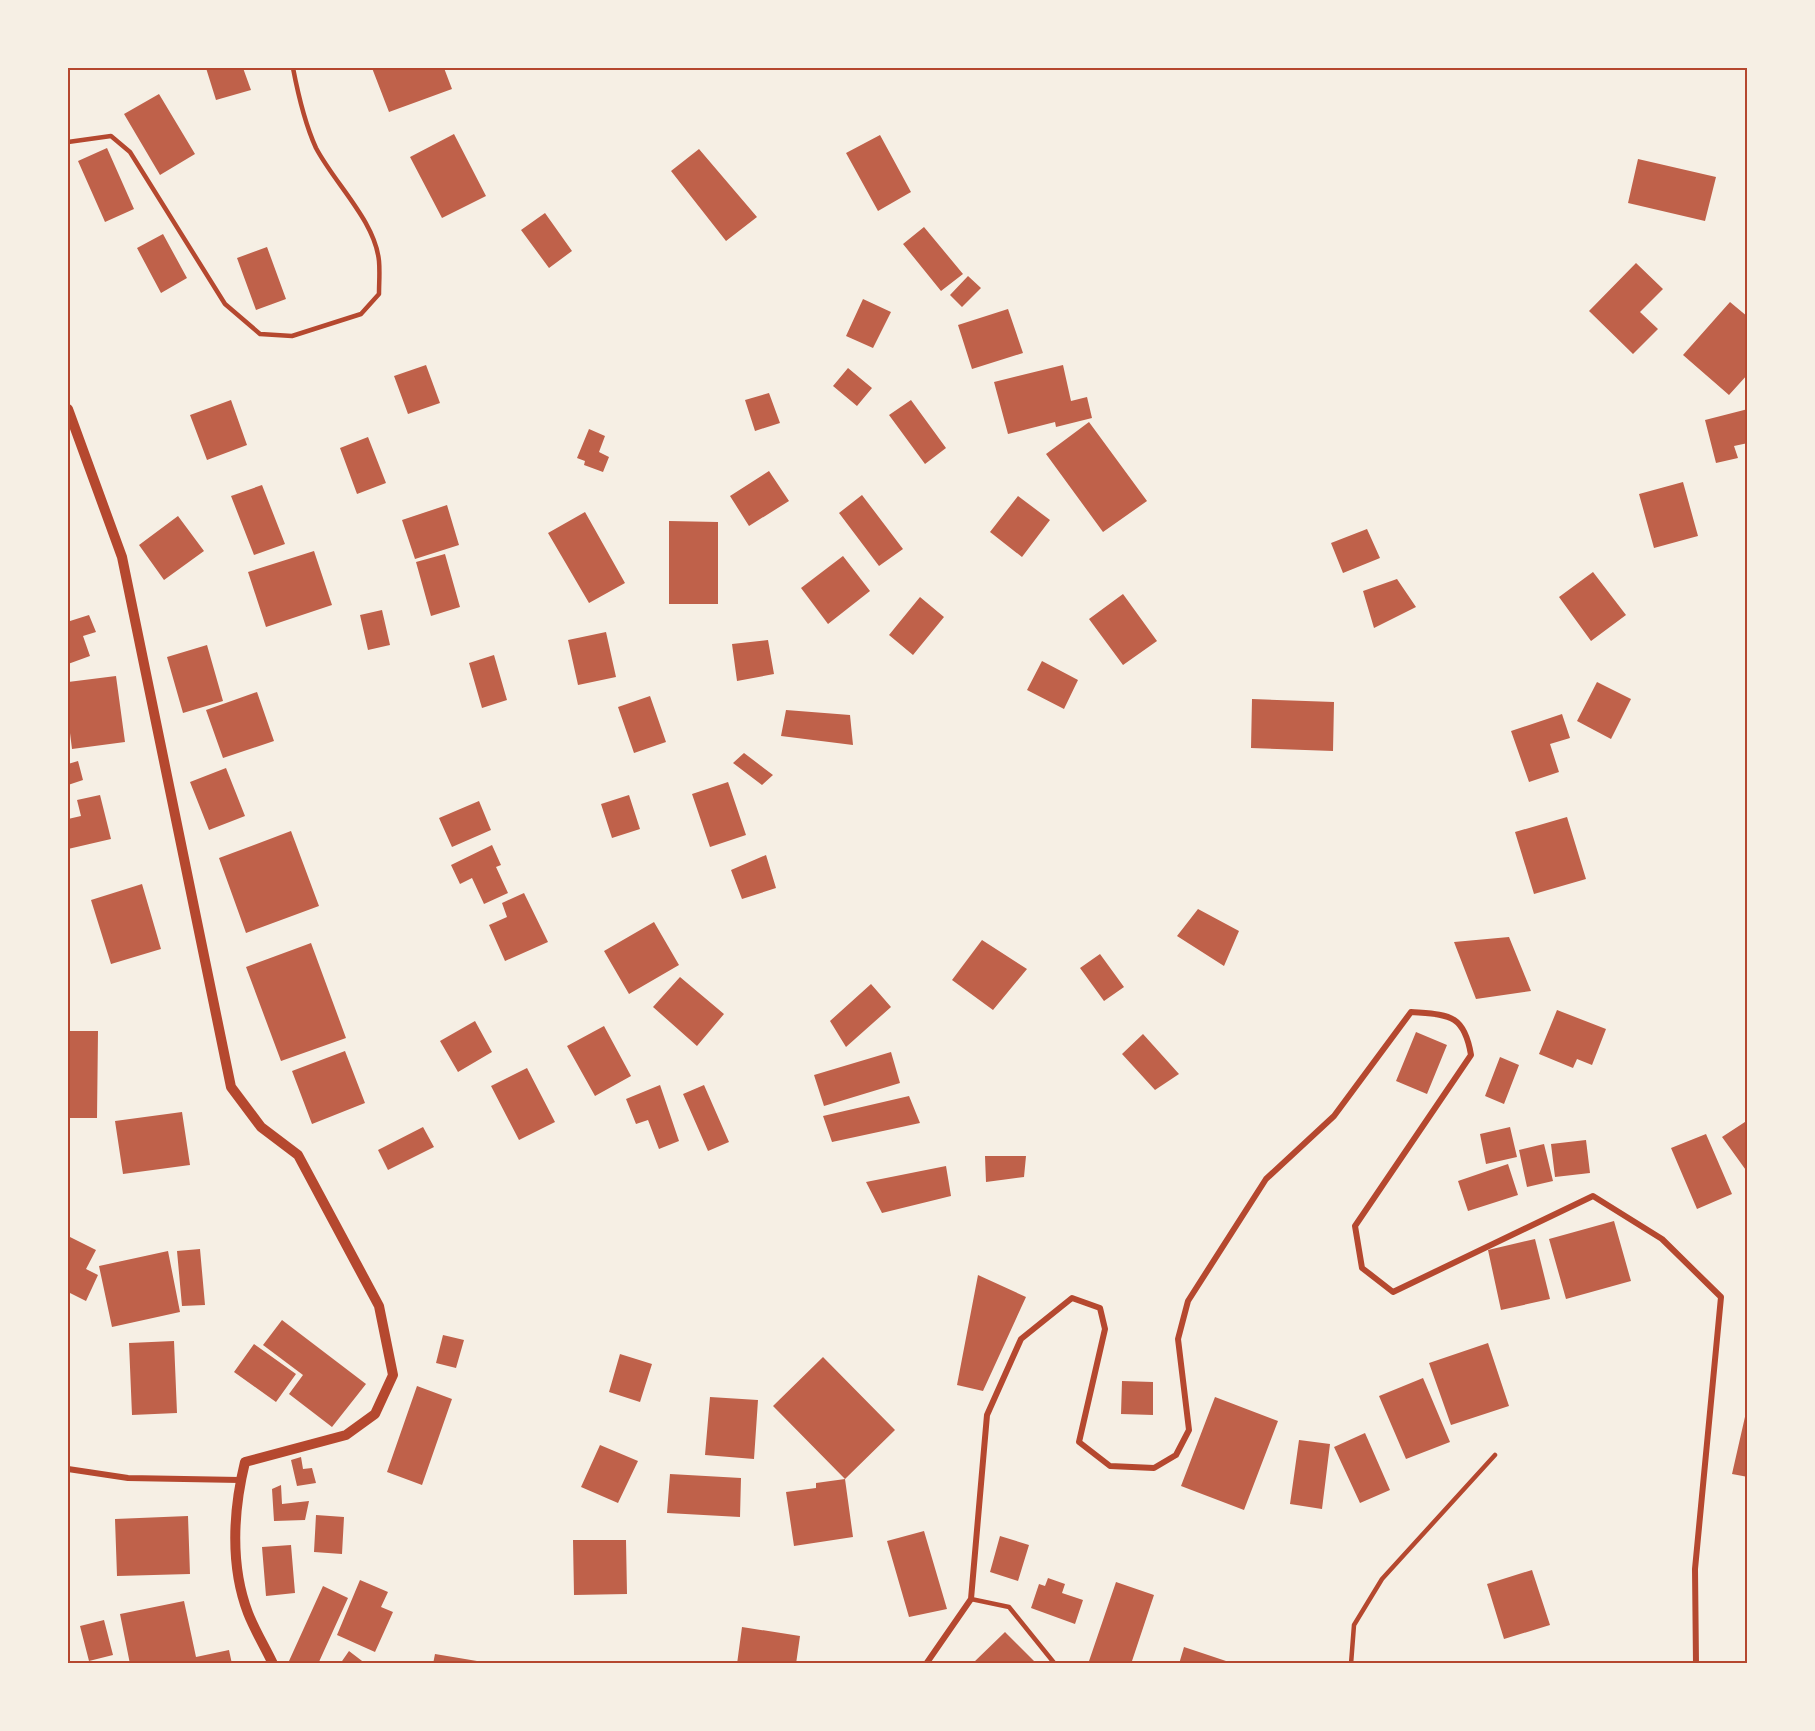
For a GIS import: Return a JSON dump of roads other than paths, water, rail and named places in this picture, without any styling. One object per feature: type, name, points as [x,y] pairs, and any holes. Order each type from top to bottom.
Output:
[{"type":"street","points":[[68,409],[122,557],[231,1087],[261,1127],[298,1155],[379,1306],[393,1375],[375,1414],[346,1435],[245,1462],[240,1480],[234,1556],[248,1613],[273,1664]]},
{"type":"street","points":[[926,1664],[971,1599],[987,1415],[1021,1339],[1072,1298],[1100,1308],[1105,1329],[1079,1442],[1110,1466],[1154,1468],[1176,1455],[1189,1430],[1178,1339],[1188,1301],[1266,1179],[1334,1116],[1411,1012],[1448,1015],[1467,1032],[1470,1055],[1355,1226],[1362,1268],[1393,1292],[1593,1196],[1662,1239],[1721,1298],[1695,1569],[1696,1664]]},
{"type":"street","points":[[68,1469],[128,1478],[240,1480]]},
{"type":"lane","points":[[68,142],[111,136],[130,152],[225,304],[261,334],[291,336],[361,314],[379,294],[379,260],[371,232],[363,216],[349,202],[316,147],[293,68]]},
{"type":"lane","points":[[1352,1664],[1354,1625],[1382,1579],[1495,1455]]},
{"type":"lane","points":[[971,1599],[1009,1607],[1055,1664]]}]
